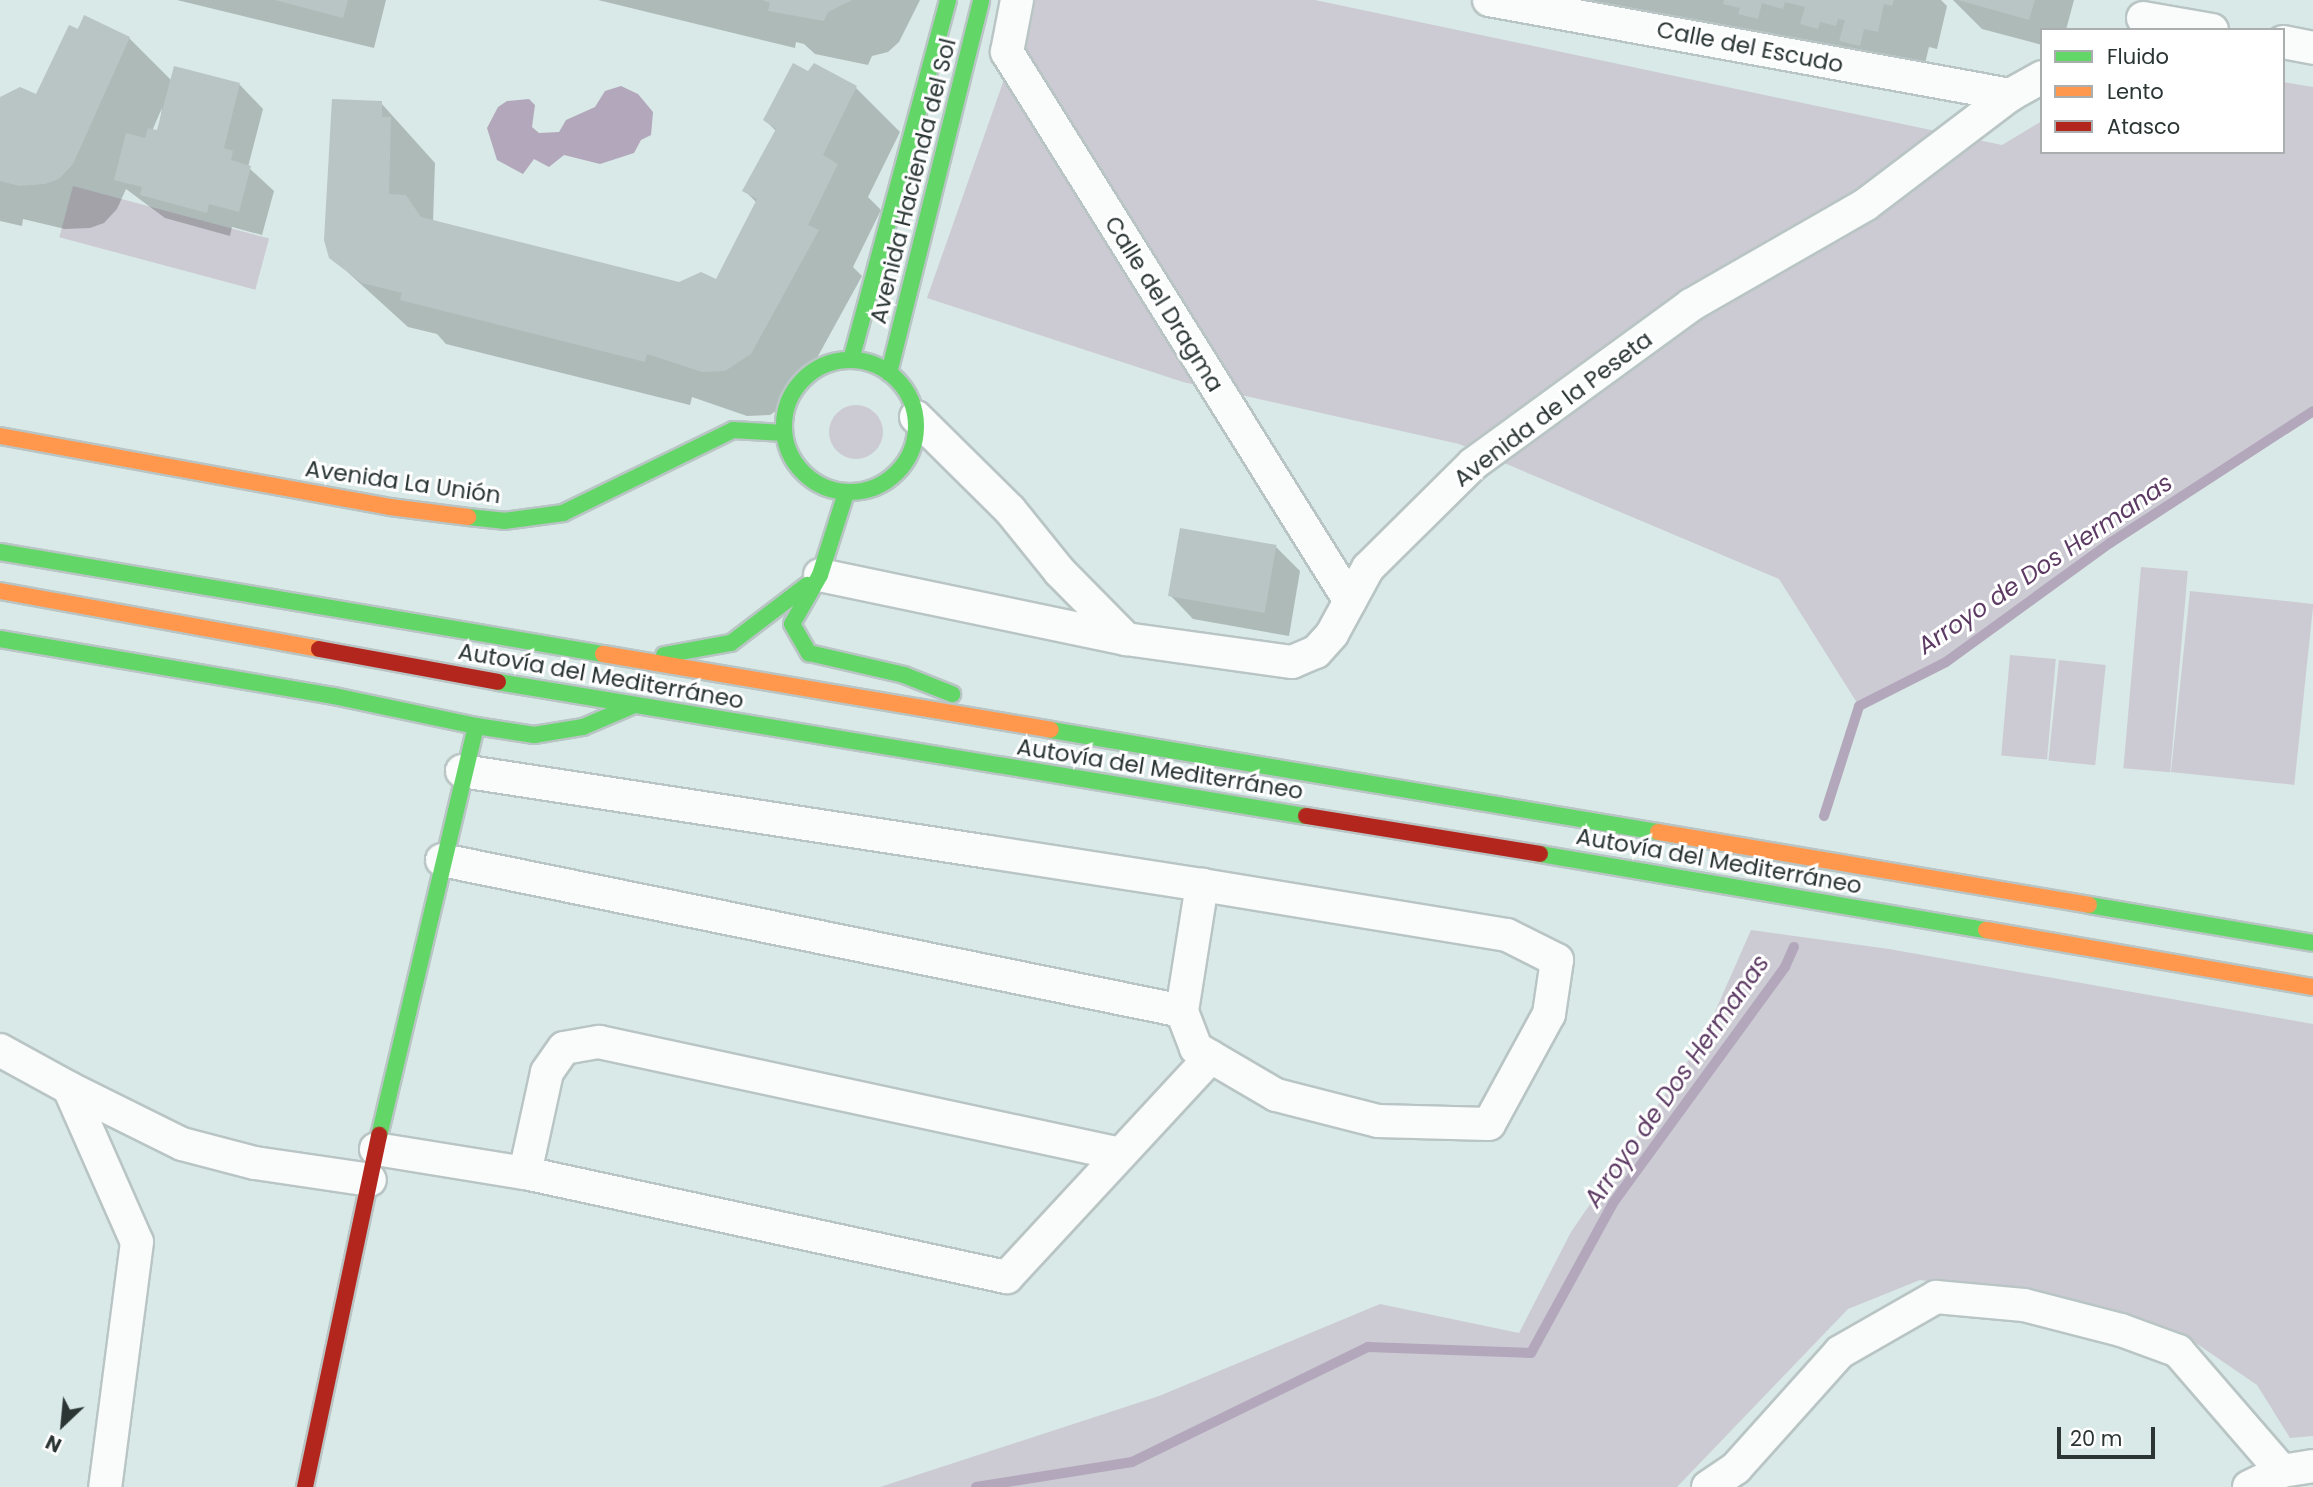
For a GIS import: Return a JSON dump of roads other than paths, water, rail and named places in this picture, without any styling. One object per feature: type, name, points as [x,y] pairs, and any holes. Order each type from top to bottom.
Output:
[{"type":"main road","name":"Avenida Hacienda del Sol","points":[[850,360],[948,0]]},
{"type":"main road","name":"Avenida Hacienda del Sol","points":[[889,373],[981,0]]},
{"type":"main road","points":[[850,360],[889,373],[902,385],[916,417],[910,455],[899,471],[866,491],[846,493],[827,489],[797,467],[784,433],[790,397],[801,382],[832,362],[850,360]]},
{"type":"main road","name":"Avenida La Unión","points":[[0,436],[390,507],[504,521],[563,513],[733,430],[784,433]]},
{"type":"main road","points":[[846,493],[820,575],[792,624],[808,653],[904,676],[1022,721]]},
{"type":"main road","name":"Autovía del Mediterráneo","points":[[0,552],[618,658],[1022,721],[2313,943]]},
{"type":"main road","points":[[618,658],[677,654],[731,643],[820,575]]},
{"type":"main road","name":"Autovía del Mediterráneo","points":[[0,591],[632,706],[1722,884],[2313,987]]},
{"type":"main road","points":[[0,639],[334,696],[476,726],[534,735],[583,726],[632,706]]},
{"type":"main road","points":[[305,1487],[376,1149],[462,771],[476,726]]},
{"type":"street","name":"Calle del Dragma","points":[[1017,0],[1007,52],[1350,601]]},
{"type":"street","name":"Calle del Escudo","points":[[1489,0],[2010,96]]},
{"type":"street","points":[[2141,16],[2202,28]]},
{"type":"street","points":[[2285,42],[2313,48]]},
{"type":"street","name":"Avenida de la Peseta","points":[[820,575],[1126,639],[1293,662],[1316,652],[1368,568],[1472,464],[1690,305],[1865,205],[2010,96],[2040,78]]},
{"type":"street","points":[[916,417],[1010,510],[1060,572],[1126,639]]},
{"type":"street","points":[[462,771],[1202,885],[1507,935],[1557,960],[1549,1014],[1489,1124],[1378,1121],[1276,1095],[1196,1048],[1182,1012],[1202,885]]},
{"type":"street","points":[[442,860],[1182,1012]]},
{"type":"street","points":[[524,1173],[547,1072],[564,1048],[599,1042],[1120,1154]]},
{"type":"street","points":[[0,1050],[182,1144],[255,1163],[370,1180]]},
{"type":"street","points":[[376,1149],[524,1173],[1007,1277],[1211,1057]]},
{"type":"street","points":[[69,1088],[137,1242],[105,1487]]},
{"type":"street","points":[[1708,1487],[1736,1468],[1840,1352],[1936,1297],[2024,1305],[2121,1329],[2178,1351],[2281,1471]]},
{"type":"street","points":[[2249,1487],[2281,1471],[2313,1466]]},
{"type":"waterway","name":"Arroyo de Dos Hermanas","points":[[1824,816],[1859,706],[1946,662],[2110,543],[2313,411]]},
{"type":"waterway","name":"Arroyo de Dos Hermanas","points":[[976,1487],[1132,1462],[1368,1347],[1531,1353],[1613,1203],[1785,967],[1794,947]]}]
